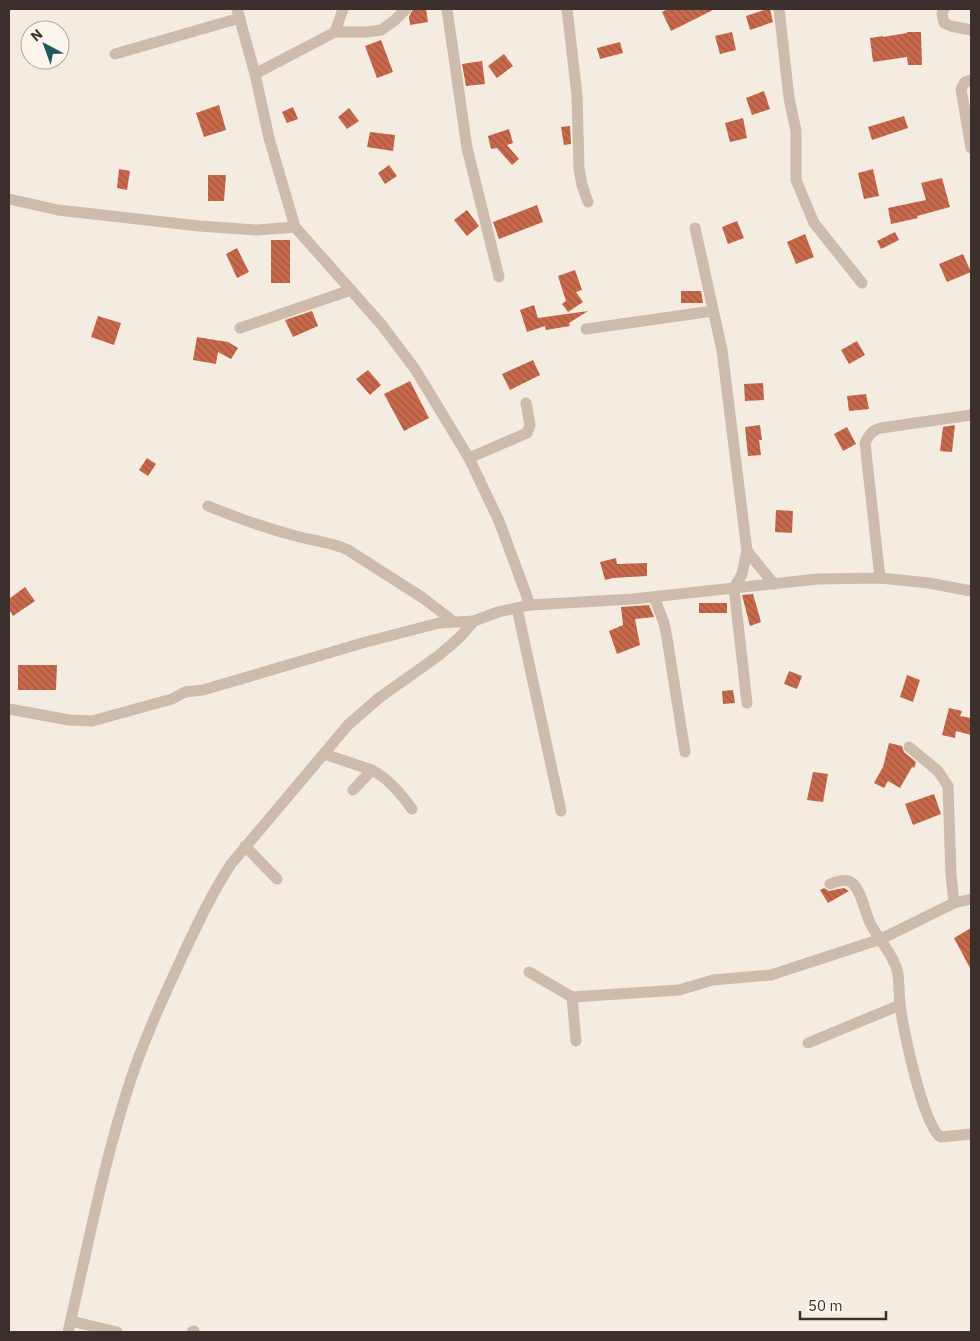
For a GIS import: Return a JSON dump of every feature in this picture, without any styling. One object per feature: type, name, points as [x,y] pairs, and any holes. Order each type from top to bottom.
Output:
[{"type":"street","points":[[335,32],[342,9]]},
{"type":"street","points":[[255,74],[335,32],[381,30],[406,9]]},
{"type":"street","points":[[447,9],[467,148],[499,277]]},
{"type":"street","points":[[567,9],[577,95],[579,168],[588,202]]},
{"type":"street","points":[[779,9],[789,98],[796,131],[796,180],[814,223],[862,283]]},
{"type":"street","points":[[944,9],[942,14],[944,23],[971,30]]},
{"type":"street","points":[[115,54],[238,13],[255,74],[269,138],[295,227],[381,324],[415,369],[469,458],[499,521],[530,605]]},
{"type":"street","points":[[971,80],[965,82],[961,89],[971,148]]},
{"type":"street","points":[[9,199],[58,210],[199,226],[257,230],[295,227]]},
{"type":"street","points":[[695,228],[722,350],[747,551],[742,574],[734,588],[747,703]]},
{"type":"street","points":[[240,328],[351,290]]},
{"type":"street","points":[[586,329],[713,311]]},
{"type":"street","points":[[469,458],[527,433],[530,425],[526,403]]},
{"type":"street","points":[[880,578],[865,443],[869,435],[874,430],[881,428],[971,415]]},
{"type":"street","points":[[208,506],[246,522],[298,537],[334,544],[348,550],[424,598],[453,621]]},
{"type":"street","points":[[747,551],[774,584]]},
{"type":"street","points":[[9,709],[69,720],[103,719],[172,699],[185,692],[203,690],[366,642],[439,623],[474,620],[498,612],[530,605],[654,597],[818,579],[880,578],[929,583],[971,591]]},
{"type":"street","points":[[654,597],[664,623],[685,752]]},
{"type":"street","points":[[516,608],[561,811]]},
{"type":"street","points":[[118,1332],[69,1327],[111,1146],[132,1075],[155,1016],[195,928],[218,883],[245,846],[354,720],[379,698],[438,656],[459,638],[474,620]]},
{"type":"street","points":[[909,747],[938,771],[948,786],[951,875],[954,903]]},
{"type":"street","points":[[324,754],[372,770],[395,787],[412,809]]},
{"type":"street","points":[[353,790],[372,770]]},
{"type":"street","points":[[245,846],[276,879]]},
{"type":"street","points":[[830,884],[845,880],[854,884],[860,894],[870,924],[881,939],[895,966],[898,974],[900,1006],[910,1058],[920,1093],[935,1132],[942,1137],[971,1134]]},
{"type":"street","points":[[529,972],[572,997],[679,990],[713,980],[771,975],[881,939],[954,903],[971,899]]},
{"type":"street","points":[[572,997],[576,1041]]},
{"type":"street","points":[[808,1043],[900,1006]]},
{"type":"building","points":[[413,9],[426,9],[428,22],[410,25],[409,17]]},
{"type":"building","points":[[668,9],[715,9],[671,31],[662,12]]},
{"type":"building","points":[[770,9],[773,22],[750,30],[746,16]]},
{"type":"building","points":[[732,32],[736,50],[720,54],[715,36]]},
{"type":"building","points":[[907,32],[921,32],[922,65],[908,65],[907,57],[873,62],[870,38]]},
{"type":"building","points":[[381,40],[393,72],[377,78],[365,46]]},
{"type":"building","points":[[620,42],[623,53],[600,59],[597,48]]},
{"type":"building","points":[[504,54],[513,66],[497,78],[488,66]]},
{"type":"building","points":[[482,61],[485,84],[466,86],[462,64]]},
{"type":"building","points":[[764,91],[770,109],[752,115],[746,98]]},
{"type":"building","points":[[219,105],[226,130],[204,137],[196,113]]},
{"type":"building","points":[[293,107],[298,119],[287,123],[282,112]]},
{"type":"building","points":[[349,108],[359,121],[347,129],[338,117]]},
{"type":"building","points":[[904,116],[908,128],[872,140],[868,127]]},
{"type":"building","points":[[743,118],[747,138],[730,142],[725,123]]},
{"type":"building","points":[[570,126],[571,144],[564,145],[561,127]]},
{"type":"building","points":[[509,129],[513,143],[507,145],[519,159],[512,165],[497,148],[491,149],[488,136]]},
{"type":"building","points":[[370,132],[395,135],[393,151],[367,147]]},
{"type":"building","points":[[389,165],[397,176],[385,184],[378,173]]},
{"type":"building","points":[[119,169],[130,171],[127,190],[117,188]]},
{"type":"building","points":[[873,169],[879,196],[864,199],[858,173]]},
{"type":"building","points":[[208,175],[226,175],[224,201],[208,201]]},
{"type":"building","points":[[942,178],[950,207],[917,216],[918,218],[891,224],[888,208],[926,200],[921,183]]},
{"type":"building","points":[[537,205],[543,222],[499,239],[493,222]]},
{"type":"building","points":[[467,210],[479,226],[467,236],[454,220]]},
{"type":"building","points":[[737,221],[744,238],[728,244],[722,227]]},
{"type":"building","points":[[895,232],[899,240],[881,249],[877,241]]},
{"type":"building","points":[[805,234],[814,257],[796,264],[787,242]]},
{"type":"building","points":[[271,240],[290,240],[290,283],[271,283]]},
{"type":"building","points":[[237,248],[249,272],[237,278],[226,254]]},
{"type":"building","points":[[963,254],[971,272],[947,282],[939,264]]},
{"type":"building","points":[[575,270],[582,290],[576,292],[583,302],[568,312],[562,304],[566,301],[558,276]]},
{"type":"building","points":[[681,291],[701,291],[703,303],[681,303]]},
{"type":"building","points":[[534,305],[538,318],[588,311],[569,323],[570,326],[546,330],[545,326],[527,332],[520,310]]},
{"type":"building","points":[[312,311],[318,326],[293,337],[285,320]]},
{"type":"building","points":[[98,316],[121,323],[114,345],[91,337]]},
{"type":"building","points":[[197,337],[228,342],[238,348],[231,359],[218,352],[216,364],[193,360]]},
{"type":"building","points":[[857,341],[865,355],[849,364],[841,350]]},
{"type":"building","points":[[533,360],[540,375],[510,390],[502,374]]},
{"type":"building","points":[[368,370],[381,385],[370,395],[356,379]]},
{"type":"building","points":[[410,381],[429,418],[404,431],[384,394]]},
{"type":"building","points":[[763,383],[764,400],[745,401],[744,384]]},
{"type":"building","points":[[866,394],[869,409],[849,411],[847,396]]},
{"type":"building","points":[[760,425],[761,455],[748,456],[745,427]]},
{"type":"building","points":[[955,425],[952,452],[940,451],[943,427]]},
{"type":"building","points":[[847,427],[856,444],[843,451],[834,434]]},
{"type":"building","points":[[147,458],[156,464],[148,476],[139,470]]},
{"type":"building","points":[[776,510],[793,511],[792,533],[775,532]]},
{"type":"building","points":[[616,558],[617,564],[647,563],[647,576],[605,580],[600,562]]},
{"type":"building","points":[[25,587],[35,601],[13,616],[9,609],[9,599]]},
{"type":"building","points":[[753,594],[761,622],[750,626],[742,595]]},
{"type":"building","points":[[699,603],[727,603],[727,613],[699,613]]},
{"type":"building","points":[[649,605],[654,617],[635,619],[640,645],[617,654],[609,631],[623,625],[621,607]]},
{"type":"building","points":[[18,665],[57,665],[56,690],[18,690]]},
{"type":"building","points":[[789,671],[802,676],[797,689],[784,684]]},
{"type":"building","points":[[907,675],[920,680],[913,702],[900,697]]},
{"type":"building","points":[[733,690],[735,703],[723,704],[722,691]]},
{"type":"building","points":[[949,708],[962,711],[960,716],[971,718],[971,735],[956,731],[955,738],[942,735]]},
{"type":"building","points":[[889,743],[902,746],[904,752],[916,762],[900,788],[888,781],[884,788],[874,783],[883,767]]},
{"type":"building","points":[[813,772],[828,774],[823,802],[807,800]]},
{"type":"building","points":[[934,794],[941,814],[913,825],[905,804]]},
{"type":"building","points":[[824,888],[829,891],[844,888],[849,891],[828,903],[820,890]]},
{"type":"building","points":[[971,928],[971,970],[954,938]]}]
